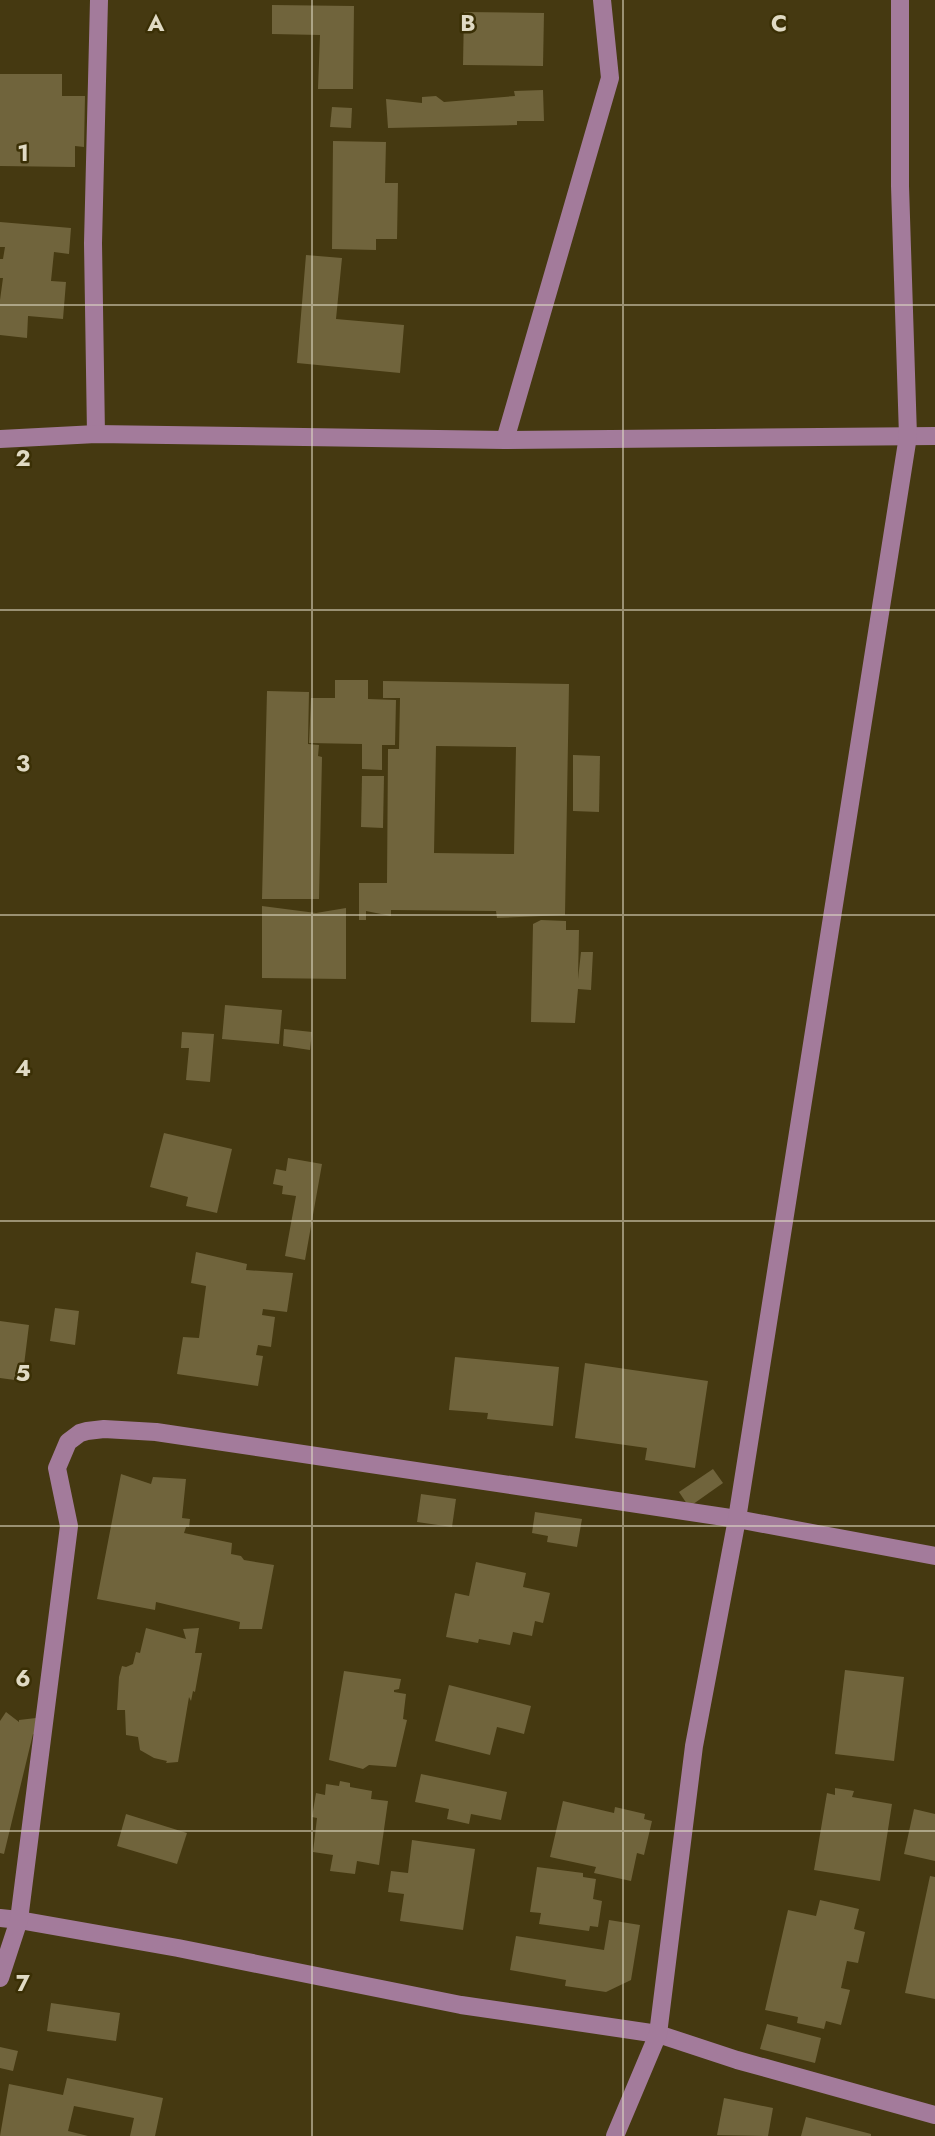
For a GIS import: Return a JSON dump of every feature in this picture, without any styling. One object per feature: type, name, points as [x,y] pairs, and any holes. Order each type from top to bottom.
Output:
[{"type":"street","points":[[96,434],[93,243],[99,0]]},
{"type":"street","points":[[505,440],[611,78],[601,0]]},
{"type":"street","points":[[615,2136],[658,2034],[694,1746],[737,1519],[908,436],[900,186],[900,0]]},
{"type":"street","points":[[0,439],[96,434],[505,440],[935,436]]},
{"type":"street","points":[[0,1978],[19,1920],[69,1526],[57,1468],[68,1442],[79,1433],[104,1429],[156,1432],[737,1519],[935,1556]]},
{"type":"street","points":[[0,1918],[178,1948],[461,2005],[658,2034],[737,2060],[935,2115]]},
{"type":"building","points":[[272,5],[354,6],[353,89],[318,89],[320,35],[272,34]]},
{"type":"building","points":[[464,12],[544,13],[543,66],[463,65]]},
{"type":"building","points":[[0,74],[62,74],[62,96],[85,96],[84,147],[75,146],[75,167],[0,166]]},
{"type":"building","points":[[543,90],[544,121],[517,121],[517,125],[388,128],[386,99],[422,103],[422,97],[436,96],[444,102],[515,96],[514,91]]},
{"type":"building","points":[[332,107],[352,108],[351,128],[330,127]]},
{"type":"building","points":[[333,141],[386,142],[385,183],[398,183],[397,239],[376,239],[376,250],[332,249]]},
{"type":"building","points":[[0,222],[71,228],[69,254],[54,252],[51,281],[66,282],[63,319],[28,316],[27,338],[0,335],[3,278],[0,278],[0,259],[3,259],[5,247],[0,247]]},
{"type":"building","points":[[306,255],[342,258],[336,319],[404,325],[400,373],[297,363]]},
{"type":"building","points":[[335,680],[368,680],[368,699],[396,700],[395,745],[382,745],[382,770],[362,769],[362,744],[309,743],[311,698],[335,698]]},
{"type":"building","points":[[383,681],[569,684],[565,915],[497,918],[496,911],[391,910],[391,916],[366,911],[366,920],[359,920],[359,883],[387,883],[388,749],[399,749],[400,698],[383,698]],"holes":[[[436,746],[516,747],[514,854],[434,853]]]},
{"type":"building","points":[[267,691],[309,692],[308,744],[319,745],[318,756],[322,757],[319,899],[262,899]]},
{"type":"building","points":[[573,755],[600,756],[599,812],[573,811]]},
{"type":"building","points":[[362,776],[384,776],[383,828],[361,827]]},
{"type":"building","points":[[262,906],[316,913],[346,908],[346,979],[262,978]]},
{"type":"building","points":[[541,920],[566,921],[566,930],[579,930],[578,979],[581,952],[593,952],[591,990],[578,989],[575,1023],[531,1022],[533,924]]},
{"type":"building","points":[[225,1005],[282,1010],[279,1044],[222,1039]]},
{"type":"building","points":[[284,1029],[312,1032],[310,1050],[283,1046]]},
{"type":"building","points":[[182,1032],[214,1034],[210,1082],[186,1080],[189,1048],[181,1048]]},
{"type":"building","points":[[164,1133],[232,1149],[217,1213],[186,1206],[188,1197],[150,1187]]},
{"type":"building","points":[[288,1158],[322,1164],[305,1260],[285,1256],[296,1196],[282,1194],[283,1186],[273,1184],[276,1169],[286,1171]]},
{"type":"building","points":[[196,1252],[247,1264],[246,1270],[293,1273],[287,1312],[263,1309],[262,1315],[275,1317],[271,1347],[258,1345],[256,1355],[263,1356],[258,1386],[177,1374],[183,1337],[199,1338],[206,1286],[191,1283]]},
{"type":"building","points":[[55,1308],[79,1311],[75,1345],[50,1341]]},
{"type":"building","points":[[0,1321],[29,1325],[22,1381],[0,1378]]},
{"type":"building","points":[[455,1357],[559,1367],[553,1426],[487,1419],[488,1413],[449,1410]]},
{"type":"building","points":[[585,1363],[708,1381],[695,1468],[645,1460],[647,1448],[575,1438]]},
{"type":"building","points":[[713,1469],[723,1483],[689,1507],[679,1492]]},
{"type":"building","points":[[121,1474],[151,1484],[153,1477],[186,1479],[182,1518],[190,1519],[189,1527],[186,1527],[184,1533],[232,1543],[231,1554],[241,1556],[244,1560],[274,1565],[262,1629],[239,1629],[240,1622],[156,1602],[155,1610],[97,1599]]},
{"type":"building","points":[[421,1494],[456,1499],[452,1527],[417,1522]]},
{"type":"building","points":[[535,1512],[582,1519],[577,1547],[547,1542],[548,1536],[532,1533]]},
{"type":"building","points":[[476,1562],[526,1573],[523,1587],[550,1593],[543,1623],[535,1621],[532,1636],[513,1632],[510,1645],[479,1639],[478,1643],[446,1637],[455,1593],[469,1596]]},
{"type":"building","points":[[146,1628],[186,1639],[183,1629],[199,1628],[195,1653],[202,1653],[191,1701],[189,1697],[178,1762],[166,1763],[167,1761],[154,1758],[140,1750],[138,1737],[126,1735],[125,1710],[117,1710],[122,1666],[133,1664],[136,1652],[140,1653]]},
{"type":"building","points":[[845,1670],[904,1677],[894,1761],[835,1754]]},
{"type":"building","points":[[344,1671],[401,1679],[399,1689],[394,1692],[406,1694],[403,1719],[407,1720],[396,1767],[369,1765],[363,1769],[329,1760]]},
{"type":"building","points":[[449,1685],[531,1706],[524,1734],[497,1727],[490,1755],[435,1741]]},
{"type":"building","points":[[6,1712],[19,1722],[36,1718],[35,1735],[33,1734],[4,1854],[0,1853],[0,1721]]},
{"type":"building","points":[[421,1774],[507,1792],[501,1820],[471,1814],[469,1824],[447,1819],[449,1809],[415,1802]]},
{"type":"building","points":[[340,1781],[350,1783],[350,1787],[372,1791],[371,1799],[388,1801],[379,1865],[357,1861],[355,1874],[330,1871],[333,1855],[313,1852],[317,1818],[312,1817],[316,1793],[325,1795],[326,1784],[339,1786]]},
{"type":"building","points":[[835,1788],[854,1791],[852,1797],[892,1804],[880,1881],[814,1870],[827,1793],[835,1795]]},
{"type":"building","points":[[563,1801],[614,1813],[615,1807],[645,1814],[644,1819],[652,1821],[644,1855],[637,1853],[631,1881],[594,1873],[596,1867],[550,1857]]},
{"type":"building","points":[[914,1809],[935,1814],[935,1861],[904,1854]]},
{"type":"building","points":[[126,1814],[187,1833],[177,1864],[117,1846]]},
{"type":"building","points":[[412,1840],[475,1849],[463,1930],[400,1921],[404,1894],[388,1892],[391,1871],[408,1873]]},
{"type":"building","points":[[537,1867],[583,1873],[583,1877],[596,1879],[593,1899],[602,1901],[598,1927],[590,1926],[589,1931],[539,1924],[541,1913],[530,1912]]},
{"type":"building","points":[[930,1876],[935,1877],[935,1999],[905,1993]]},
{"type":"building","points":[[820,1900],[859,1909],[854,1929],[865,1932],[858,1963],[847,1961],[841,1988],[850,1990],[841,2025],[826,2021],[824,2029],[797,2023],[798,2017],[765,2010],[788,1910],[816,1916]]},
{"type":"building","points":[[609,1920],[640,1925],[631,1980],[606,1992],[565,1986],[566,1980],[510,1970],[516,1936],[604,1950]]},
{"type":"building","points":[[51,2003],[120,2013],[116,2041],[47,2031]]},
{"type":"building","points":[[767,2024],[821,2038],[815,2063],[760,2049]]},
{"type":"building","points":[[0,2047],[18,2051],[13,2071],[0,2068]]},
{"type":"building","points":[[67,2078],[163,2098],[155,2136],[130,2136],[134,2118],[74,2106],[68,2131],[88,2136],[0,2136],[9,2084],[63,2095]]},
{"type":"building","points":[[724,2098],[773,2108],[768,2136],[717,2135]]},
{"type":"building","points":[[806,2117],[871,2134],[871,2136],[801,2136]]}]
